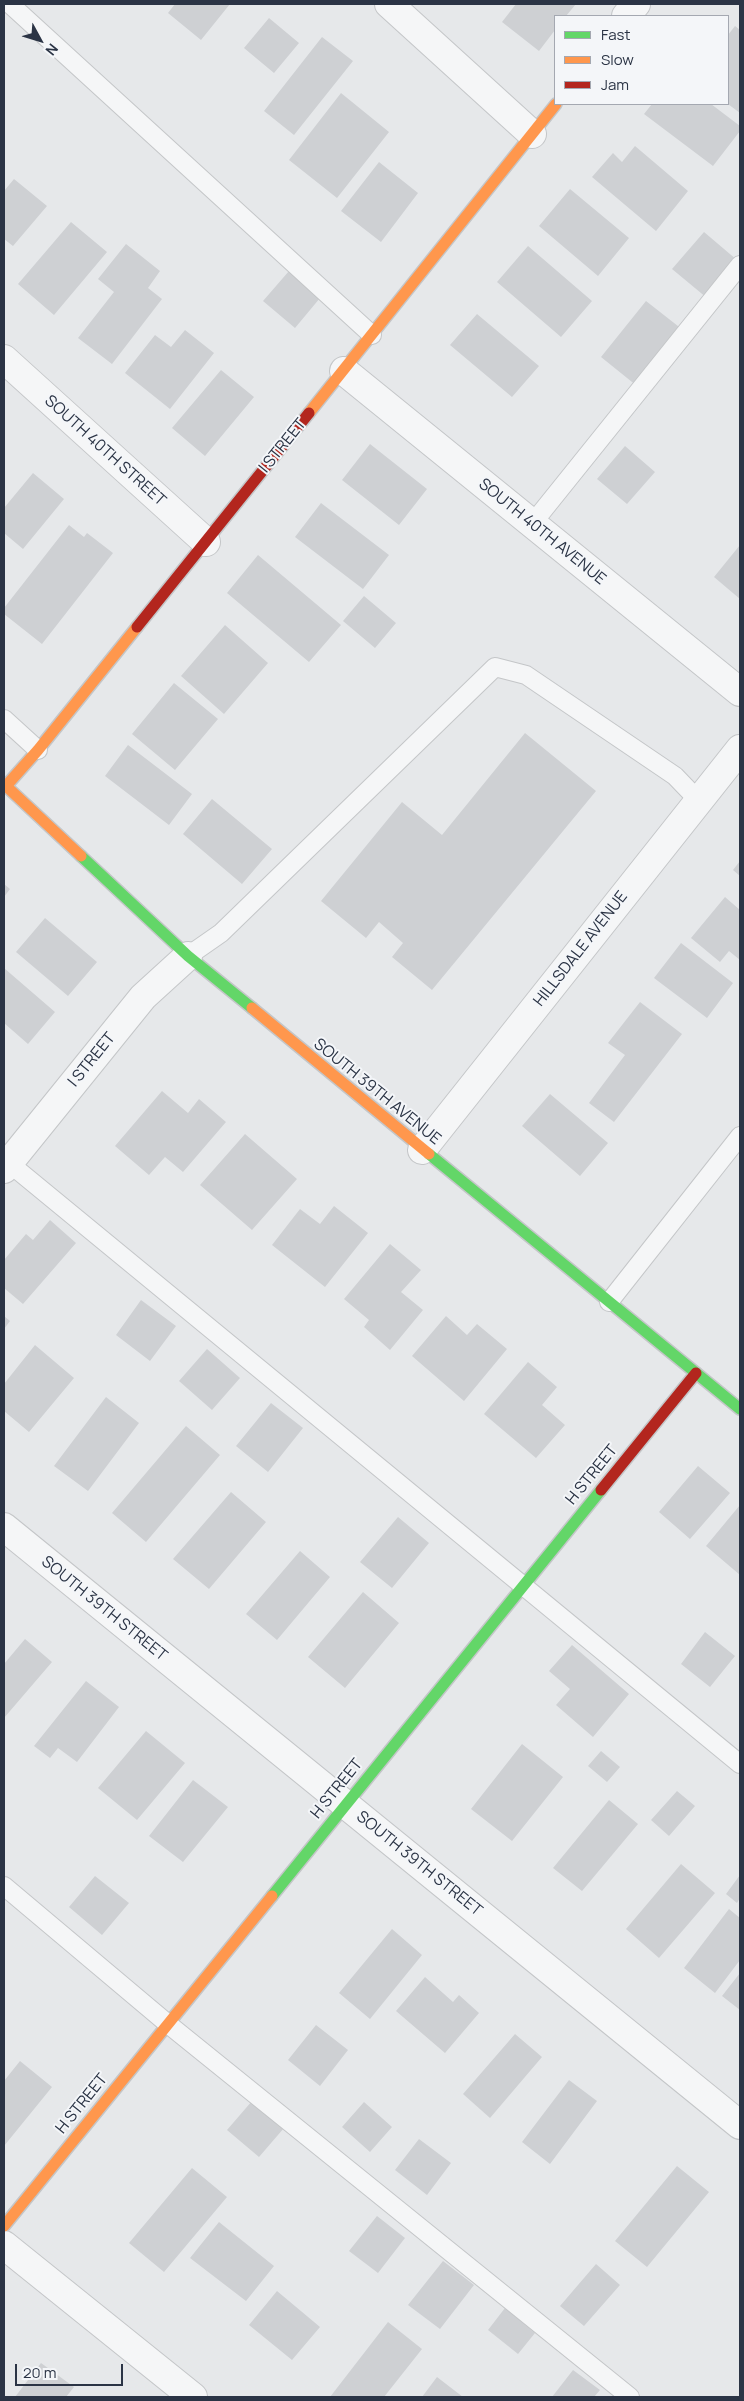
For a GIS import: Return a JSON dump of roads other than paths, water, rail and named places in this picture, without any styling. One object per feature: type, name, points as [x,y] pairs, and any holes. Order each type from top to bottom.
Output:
[{"type":"street","points":[[389,4],[532,134]]},
{"type":"street","points":[[627,15],[636,4]]},
{"type":"street","name":"I STREET","points":[[5,786],[38,750],[344,371],[555,105]]},
{"type":"street","name":"SOUTH 40TH STREET","points":[[4,359],[206,542]]},
{"type":"street","name":"SOUTH 40TH AVENUE","points":[[344,371],[740,692]]},
{"type":"street","name":"HILLSDALE AVENUE","points":[[422,1150],[740,749]]},
{"type":"street","name":"SOUTH 39TH AVENUE","points":[[5,786],[188,956],[740,1410]]},
{"type":"street","name":"I STREET","points":[[6,1166],[143,997],[188,956]]},
{"type":"street","name":"H STREET","points":[[4,2226],[696,1373]]},
{"type":"street","name":"SOUTH 39TH STREET","points":[[4,1527],[740,2125]]},
{"type":"street","points":[[4,2245],[193,2397]]},
{"type":"lane","points":[[10,4],[372,336]]},
{"type":"lane","points":[[532,524],[740,265]]},
{"type":"lane","points":[[188,956],[221,933],[495,667],[526,675],[675,776],[699,801]]},
{"type":"lane","points":[[4,719],[38,750]]},
{"type":"lane","points":[[608,1302],[740,1136]]},
{"type":"lane","points":[[6,1166],[740,1764]]},
{"type":"lane","points":[[4,1886],[168,2024],[630,2397]]}]
